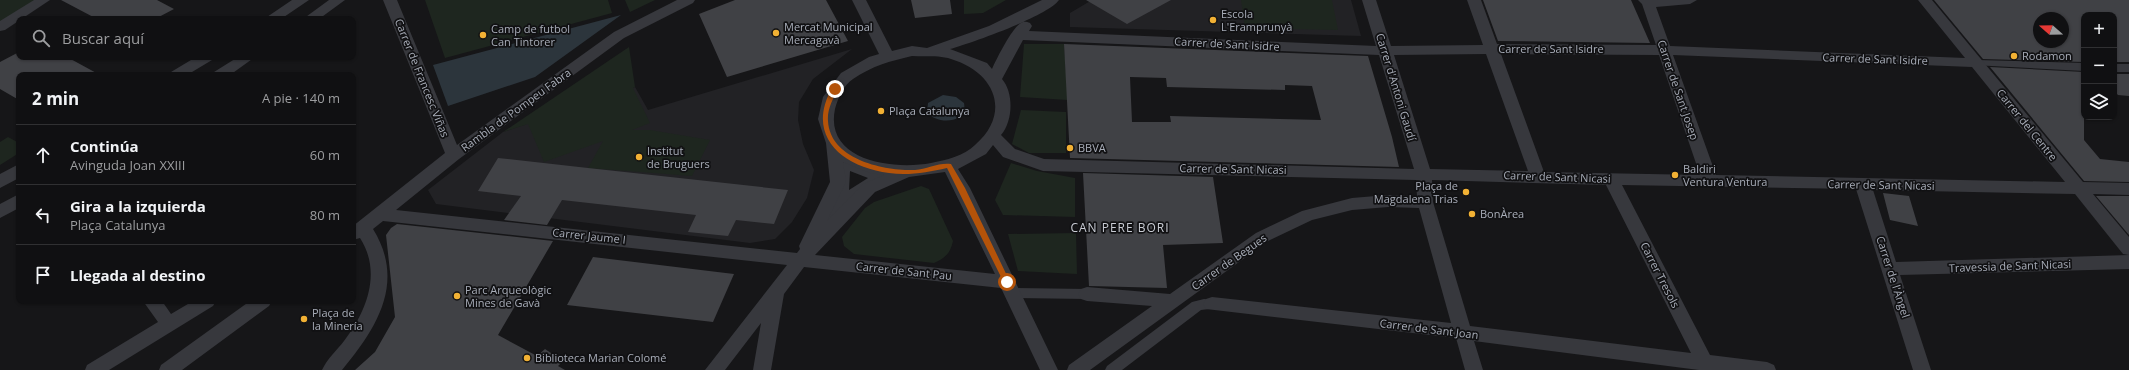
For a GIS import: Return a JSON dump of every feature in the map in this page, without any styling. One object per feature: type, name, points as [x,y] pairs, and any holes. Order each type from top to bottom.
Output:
[{"type":"street","points":[[18,16],[43,0]]},
{"type":"street","points":[[276,16],[302,0]]},
{"type":"street","points":[[314,16],[338,0]]},
{"type":"street","name":"Carrer de Francesc Viñas","points":[[390,0],[453,155]]},
{"type":"street","name":"Rambla de Pompeu Fabra","points":[[358,231],[453,155],[619,35],[688,0]]},
{"type":"street","points":[[858,0],[887,56]]},
{"type":"street","points":[[929,51],[981,35],[1040,8],[1052,0]]},
{"type":"street","name":"Carrer d'Antoni Gaudí","points":[[1369,0],[1424,174]]},
{"type":"street","points":[[1474,0],[1538,177]]},
{"type":"street","points":[[1647,2],[1690,0]]},
{"type":"street","name":"Carrer del Centre","points":[[1925,0],[2129,250]]},
{"type":"street","name":"Carrer de Sant Josep","points":[[1647,2],[1710,180]]},
{"type":"street","points":[[995,78],[1018,35],[1040,8]]},
{"type":"street","points":[[0,27],[16,17]]},
{"type":"street","name":"Carrer de Sant Isidre","points":[[1018,35],[1385,51],[1491,49],[1664,50],[2081,67]]},
{"type":"street","points":[[805,254],[838,182],[833,142],[825,122],[825,110],[831,94],[838,84],[854,71],[887,56],[904,52],[929,51],[945,53],[967,59],[986,69],[995,78],[1003,92],[1005,106],[1002,122],[994,136],[974,154],[949,166],[924,171],[907,172],[884,170],[863,164],[849,157],[833,142]]},
{"type":"street","points":[[181,72],[202,60]]},
{"type":"street","points":[[233,71],[245,60]]},
{"type":"street","points":[[2117,68],[2129,68]]},
{"type":"street","name":"Carrer de Sant Nicasi","points":[[994,136],[1009,153],[1043,165],[1611,179],[1710,180],[1864,185],[2129,189]]},
{"type":"street","points":[[714,370],[854,192],[879,177],[844,165],[843,190],[805,254]]},
{"type":"street","points":[[949,166],[962,188],[1049,370]]},
{"type":"street","points":[[0,182],[16,172]]},
{"type":"street","points":[[805,254],[869,188],[907,172]]},
{"type":"street","points":[[1424,174],[1425,202],[1474,370]]},
{"type":"street","name":"Carrer Tresols","points":[[1611,179],[1707,366]]},
{"type":"street","name":"Carrer de l'Àngel","points":[[1864,185],[1922,370]]},
{"type":"street","name":"Carrer de Begues","points":[[1076,370],[1262,237],[1308,215],[1352,204],[1388,201],[1425,202]]},
{"type":"street","points":[[0,212],[16,202]]},
{"type":"street","name":"Carrer Jaume I","points":[[378,214],[576,234],[805,254]]},
{"type":"street","points":[[331,370],[353,345],[369,318],[379,294],[380,270],[377,254],[358,231]]},
{"type":"street","name":"Carrer de Sant Pau","points":[[805,254],[1010,287]]},
{"type":"street","name":"Travessia de Sant Nicasi","points":[[1890,269],[2129,262]]},
{"type":"street","points":[[1010,287],[1172,301]]},
{"type":"street","points":[[762,370],[775,292]]},
{"type":"street","points":[[154,304],[168,324]]},
{"type":"street","points":[[94,370],[202,304]]},
{"type":"street","points":[[168,370],[259,304]]},
{"type":"street","name":"Carrer de Sant Joan","points":[[1112,370],[1198,306],[1212,304],[1463,333],[1707,366],[1768,370]]},
{"type":"shaded area","points":[[0,0],[35,0],[0,22]]},
{"type":"shaded area","name":"Camp de futbol Can Tintorer","points":[[425,0],[608,0],[612,13],[445,58]]},
{"type":"shaded area","points":[[625,0],[655,0],[630,12]]},
{"type":"shaded area","points":[[964,0],[1006,0],[983,13],[964,14]]},
{"type":"shaded area","name":"Escola L'Eramprunyà","points":[[1092,0],[1351,0],[1361,36],[1070,27],[1070,13]]},
{"type":"shaded area","points":[[1241,0],[1332,0],[1338,30],[1245,28]]},
{"type":"shaded area","points":[[621,15],[535,77],[448,106],[433,65]]},
{"type":"shaded area","points":[[1024,44],[1064,44],[1068,100],[1020,97]]},
{"type":"shaded area","points":[[629,47],[635,87],[633,88],[650,123],[632,130],[650,130],[710,140],[692,176],[588,168],[603,141],[544,162],[528,124],[503,132]]},
{"type":"shaded area","name":"Institut de Bruguers","points":[[852,49],[813,79],[799,102],[798,120],[803,144],[814,170],[807,198],[792,222],[775,239],[750,243],[436,204],[428,190],[503,132],[635,87],[648,110]]},
{"type":"shaded area","points":[[943,95],[956,97],[964,103],[964,110],[956,119],[937,119],[927,112],[928,103]]},
{"type":"shaded area","points":[[1021,110],[1066,112],[1066,153],[1029,153],[1012,144]]},
{"type":"shaded area","points":[[8,137],[16,141],[16,155],[0,165],[0,142]]},
{"type":"shaded area","points":[[1011,163],[1037,171],[1075,178],[1075,217],[1003,215],[995,200]]},
{"type":"shaded area","points":[[921,186],[929,189],[953,241],[949,252],[944,257],[934,263],[854,254],[844,246],[842,237],[865,208],[874,202]]},
{"type":"shaded area","points":[[1076,233],[1077,274],[1018,271],[1008,234]]},
{"type":"building","points":[[61,0],[157,0],[174,9],[161,16],[91,16]]},
{"type":"building","name":"Mercat Municipal Mercagavà","points":[[735,0],[826,0],[848,41],[727,77],[699,14]]},
{"type":"building","points":[[911,0],[950,0],[952,14],[915,18]]},
{"type":"building","points":[[1086,0],[1171,0],[1127,24]]},
{"type":"building","points":[[1483,0],[1631,0],[1650,43],[1498,41]]},
{"type":"building","points":[[1934,0],[2129,0],[2129,62],[2117,62],[2117,12],[2081,12],[2081,62],[1983,59]]},
{"type":"building","points":[[1064,44],[1368,56],[1392,137],[1399,167],[1070,158]],"holes":[[[1130,77],[1166,78],[1167,87],[1285,90],[1285,85],[1312,86],[1321,120],[1170,116],[1171,122],[1132,122]]]},
{"type":"building","points":[[16,54],[16,60],[72,60],[94,72],[16,72],[16,98],[0,89],[0,62]]},
{"type":"building","points":[[1990,67],[2081,72],[2081,120],[2084,120],[2084,140],[2100,159],[2129,162],[2129,182],[2084,181]]},
{"type":"building","points":[[2117,74],[2129,74],[2129,96],[2118,95]]},
{"type":"building","points":[[498,158],[788,190],[774,224],[736,220],[728,236],[688,232],[696,215],[562,200],[547,225],[504,220],[521,196],[478,191]]},
{"type":"building","points":[[1083,173],[1213,177],[1223,243],[1163,245],[1167,288],[1089,286]]},
{"type":"building","points":[[1883,193],[1909,196],[1918,226],[1890,220]]},
{"type":"building","points":[[2096,196],[2129,196],[2129,235]]},
{"type":"building","name":"Parc Arqueològic Mines de Gavà","points":[[397,224],[553,241],[498,335],[537,356],[545,349],[563,361],[558,366],[565,370],[355,370],[375,352],[395,317],[386,235],[391,228]]},
{"type":"building","points":[[593,257],[734,274],[713,322],[567,305]]},
{"type":"place","name":"Escola L'Eramprunyà","points":[[1213,20]]},
{"type":"place","name":"Mercat Municipal Mercagavà","points":[[776,33]]},
{"type":"place","name":"Camp de futbol Can Tintorer","points":[[483,35]]},
{"type":"place","name":"Rodamon","points":[[2014,56]]},
{"type":"place","name":"Plaça Catalunya","points":[[881,111]]},
{"type":"place","name":"BBVA","points":[[1070,148]]},
{"type":"place","name":"Institut de Bruguers","points":[[639,157]]},
{"type":"place","name":"Baldiri Ventura Ventura","points":[[1675,175]]},
{"type":"place","name":"Plaça de Magdalena Trias","points":[[1466,192]]},
{"type":"place","name":"BonÀrea","points":[[1472,214]]},
{"type":"place","name":"Parc Arqueològic Mines de Gavà","points":[[457,296]]},
{"type":"place","name":"Plaça de la Minería","points":[[304,319]]},
{"type":"place","name":"Biblioteca Marian Colomé","points":[[527,358]]},
{"type":"district","name":"CAN PERE BORI","points":[[1120,228]]},
{"type":"route","points":[[835,89],[825,110],[825,122],[830,138],[838,148],[849,157],[880,170],[916,172],[949,166],[962,188],[1007,282]]}]
